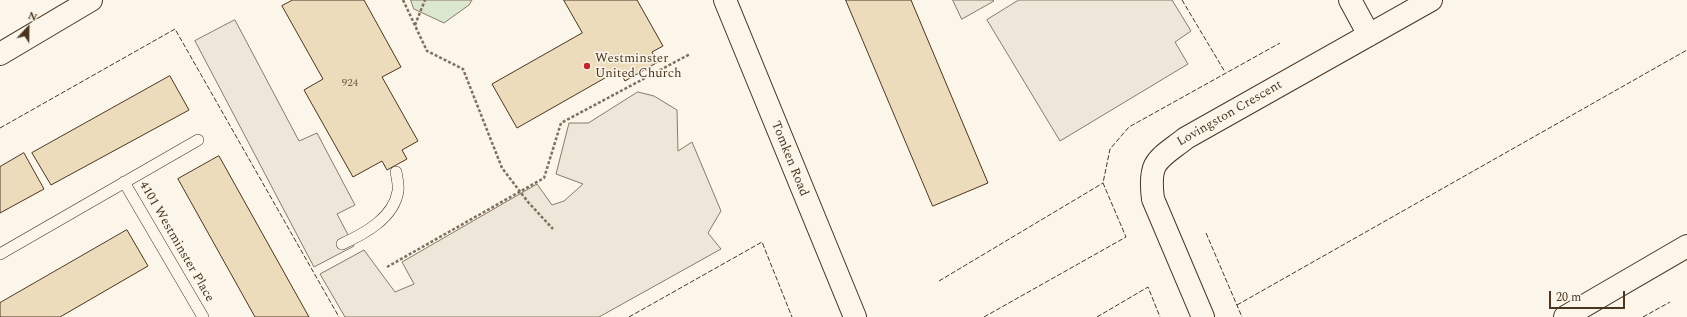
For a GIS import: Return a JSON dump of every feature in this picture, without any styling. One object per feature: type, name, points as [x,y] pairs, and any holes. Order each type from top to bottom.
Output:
[{"type":"street","points":[[0,54],[91,0]]},
{"type":"street","name":"Tomken Road","points":[[725,0],[855,317]]},
{"type":"street","points":[[1350,0],[1369,35]]},
{"type":"street","name":"Lovingston Crescent","points":[[1202,317],[1153,199],[1150,178],[1157,161],[1186,138],[1431,0]]},
{"type":"street","points":[[1565,317],[1687,246]]},
{"type":"lane","name":"4101 Westminster Place","points":[[0,254],[198,140]]},
{"type":"lane","points":[[342,244],[363,234],[381,219],[393,205],[398,191],[396,172]]},
{"type":"lane","name":"4101 Westminster Place","points":[[124,182],[203,317]]},
{"type":"path","points":[[403,0],[427,51],[463,69],[502,168],[520,192],[553,229]]},
{"type":"path","points":[[415,25],[425,0]]},
{"type":"path","points":[[387,267],[544,178],[561,123],[690,54]]},
{"type":"green space","points":[[411,0],[472,0],[469,5],[444,23],[414,9]]},
{"type":"shaded area","points":[[953,0],[993,0],[994,1],[962,19]]},
{"type":"shaded area","points":[[1019,0],[1172,0],[1191,31],[1175,42],[1188,64],[1060,141],[987,20]]},
{"type":"shaded area","points":[[235,20],[299,141],[317,133],[355,205],[337,214],[354,246],[314,267],[195,41]]},
{"type":"shaded area","points":[[638,92],[654,96],[677,110],[678,151],[692,142],[721,211],[708,233],[721,249],[599,317],[345,317],[320,274],[364,250],[395,292],[414,284],[402,262],[537,184],[552,205],[564,201],[583,184],[556,174],[569,123],[588,123]]},
{"type":"building","points":[[293,0],[364,0],[401,67],[382,77],[418,141],[402,150],[407,159],[387,170],[382,161],[353,177],[304,90],[323,79],[282,6]]},
{"type":"building","name":"Westminster United Church","points":[[564,0],[637,0],[663,46],[652,52],[658,62],[625,81],[619,70],[517,128],[492,84],[582,33]]},
{"type":"building","points":[[846,0],[911,0],[988,183],[933,206]]},
{"type":"building","points":[[170,76],[189,110],[51,185],[32,153]]},
{"type":"building","points":[[24,153],[44,189],[0,213],[0,167]]},
{"type":"building","points":[[219,156],[309,317],[255,317],[178,179]]},
{"type":"building","points":[[127,230],[148,266],[60,317],[0,317],[0,303]]},
{"type":"fence","points":[[1182,0],[1225,72]]},
{"type":"fence","points":[[0,128],[175,29],[339,317]]},
{"type":"fence","points":[[984,317],[1126,237],[1103,183],[1110,149],[1129,127],[1280,43]]},
{"type":"fence","points":[[1237,305],[1687,50]]},
{"type":"fence","points":[[939,281],[1103,183]]},
{"type":"fence","points":[[1206,233],[1242,317]]},
{"type":"fence","points":[[629,317],[762,242],[792,317]]},
{"type":"fence","points":[[1097,317],[1148,287],[1160,317]]},
{"type":"fence","points":[[1643,317],[1670,302]]},
{"type":"place","name":"Westminster United Church","points":[[587,66]]}]
